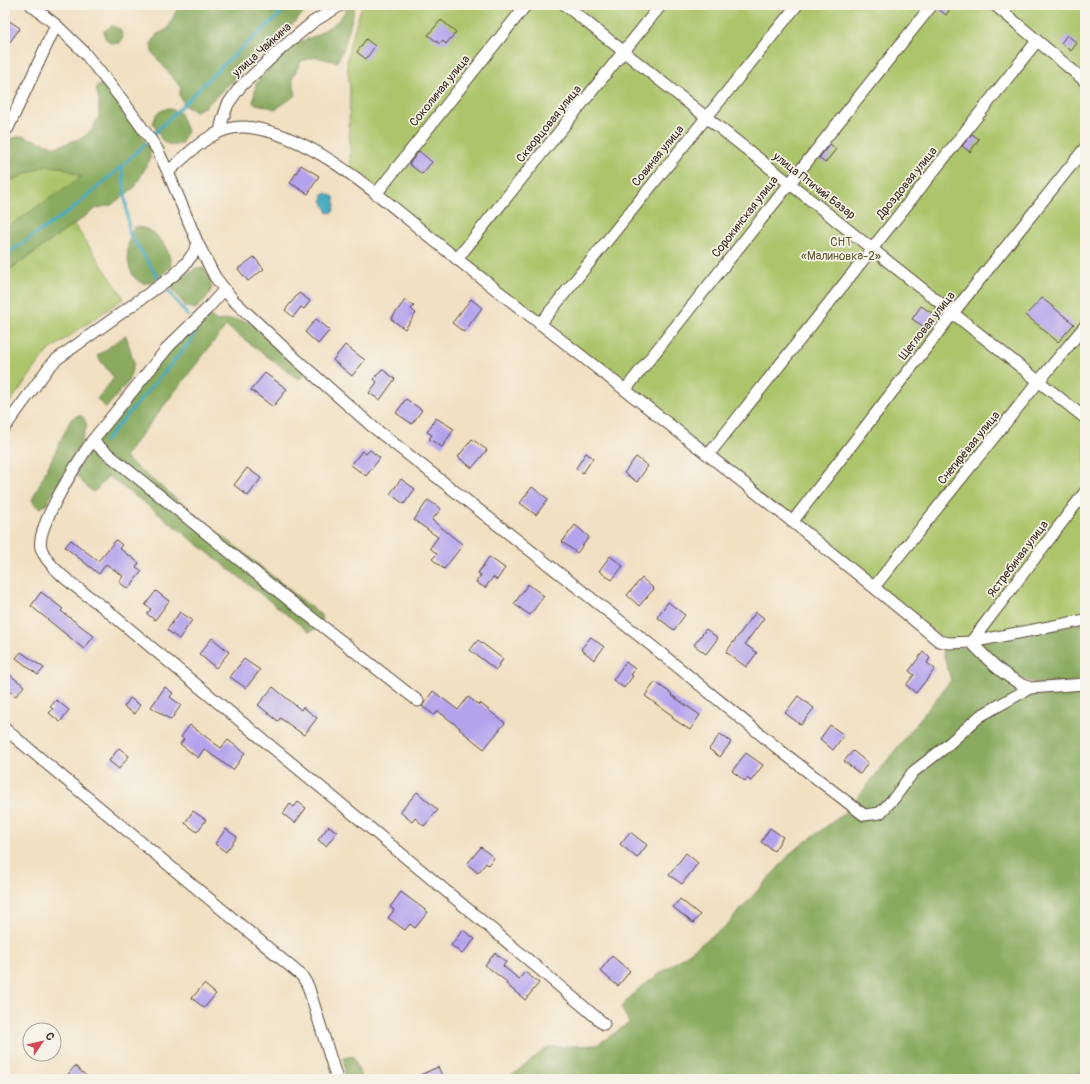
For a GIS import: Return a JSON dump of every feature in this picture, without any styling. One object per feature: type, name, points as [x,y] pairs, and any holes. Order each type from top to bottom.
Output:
[{"type":"street","points":[[31,5],[56,25],[83,51],[123,101],[157,149],[198,244],[215,276],[233,300],[297,360],[373,427],[864,815],[880,813],[895,797],[913,772],[943,749],[980,716],[1030,688],[1085,684]]},
{"type":"street","name":"улица Чайкина","points":[[220,131],[228,104],[240,87],[313,22],[341,5]]},
{"type":"street","name":"Соколиная улица","points":[[376,194],[526,5]]},
{"type":"street","name":"улица Птичий Базар","points":[[565,5],[1085,418]]},
{"type":"street","name":"Скворцовая улица","points":[[457,259],[662,5]]},
{"type":"street","name":"Совиная улица","points":[[540,324],[797,5]]},
{"type":"street","name":"Сорокинская улица","points":[[625,390],[932,5]]},
{"type":"street","points":[[995,5],[1085,80]]},
{"type":"street","points":[[5,131],[8,128],[56,25]]},
{"type":"street","name":"Дроздовая улица","points":[[708,454],[1037,41]]},
{"type":"street","points":[[168,172],[200,145],[220,131],[242,127],[276,134],[313,151],[351,174],[457,259],[793,521],[940,641],[949,643],[971,642],[1085,620]]},
{"type":"street","name":"Щегловая улица","points":[[793,521],[953,313],[1085,148]]},
{"type":"street","points":[[5,427],[57,358],[173,276],[186,265],[194,255],[198,244]]},
{"type":"street","points":[[224,290],[169,346],[92,441],[63,488],[42,531],[40,546],[46,560],[57,571],[108,611],[517,949],[604,1024]]},
{"type":"street","name":"Снегирёвая улица","points":[[874,587],[1085,326]]},
{"type":"street","points":[[92,441],[294,604],[418,701]]},
{"type":"street","name":"Ястребиная улица","points":[[971,642],[1085,492]]},
{"type":"street","points":[[971,642],[990,662],[1004,673],[1020,684],[1030,688]]},
{"type":"street","points":[[5,729],[302,976],[308,986],[337,1079]]},
{"type":"green space","points":[[179,5],[314,5],[206,106],[196,111],[186,107],[179,95],[181,88],[152,52],[151,44],[157,34],[168,29]]},
{"type":"green space","points":[[349,5],[354,5],[355,7],[344,48],[337,62],[316,57],[301,61],[292,79],[296,95],[276,109],[253,103],[256,83],[278,58],[292,45],[317,35],[339,20]]},
{"type":"green space","name":"СНТ «Малиновка-2»","points":[[362,5],[1085,5],[1085,620],[949,643],[351,174],[349,128],[350,90],[347,63],[350,44]]},
{"type":"green space","points":[[112,26],[120,29],[123,37],[120,43],[110,43],[105,38],[104,31]]},
{"type":"green space","points":[[100,84],[104,85],[138,129],[150,150],[150,159],[135,187],[111,205],[97,208],[5,273],[5,229],[81,177],[62,167],[44,166],[5,183],[5,140],[22,136],[56,147],[82,138],[93,129],[99,115],[99,101],[96,88]]},
{"type":"green space","points":[[168,108],[180,113],[187,131],[181,144],[170,145],[163,141],[153,123],[157,113]]},
{"type":"green space","points":[[44,166],[62,167],[82,177],[5,229],[5,183]]},
{"type":"green space","points":[[74,224],[124,298],[47,352],[5,409],[5,273]]},
{"type":"green space","points":[[134,227],[148,230],[160,238],[170,258],[171,265],[159,278],[148,283],[139,282],[133,275],[129,265],[129,240]]},
{"type":"green space","points":[[196,268],[205,269],[211,282],[211,291],[196,309],[186,307],[171,287],[173,283]]},
{"type":"green space","points":[[209,315],[217,321],[245,321],[259,329],[284,350],[304,370],[304,376],[298,379],[226,326],[124,457],[321,615],[322,621],[320,627],[309,632],[154,510],[108,476],[93,492],[75,474],[90,449],[171,348]]},
{"type":"green space","points":[[126,335],[134,363],[128,382],[106,408],[97,399],[114,378],[97,356]]},
{"type":"green space","points":[[79,415],[84,418],[87,426],[78,449],[46,505],[40,508],[35,505],[32,500],[71,419]]},
{"type":"green space","points":[[1085,623],[1085,679],[1065,683],[1045,685],[1016,676],[999,664],[977,643]]},
{"type":"green space","points":[[962,647],[973,651],[1006,680],[1037,696],[1085,687],[1085,1079],[509,1079],[548,1047],[597,1045],[629,1023],[621,1007],[637,990],[726,926],[793,851],[846,812],[951,680],[942,649]]},
{"type":"green space","points":[[353,1056],[362,1079],[345,1079],[344,1058]]},
{"type":"water","points":[[327,193],[334,197],[335,205],[333,212],[328,213],[322,200],[323,195]]},
{"type":"building","points":[[939,5],[953,5],[946,15],[938,9]]},
{"type":"building","points":[[5,18],[20,28],[5,49]]},
{"type":"building","points":[[441,20],[456,32],[446,44],[443,41],[440,44],[428,35]]},
{"type":"building","points":[[1067,35],[1077,43],[1071,51],[1061,43]]},
{"type":"building","points":[[366,39],[375,46],[366,59],[357,52]]},
{"type":"building","points":[[972,134],[979,139],[970,152],[962,146]]},
{"type":"building","points":[[830,144],[836,149],[825,163],[819,158]]},
{"type":"building","points":[[419,151],[432,162],[422,174],[409,164]]},
{"type":"building","points":[[301,165],[319,176],[308,194],[290,183]]},
{"type":"building","points":[[254,257],[264,269],[248,281],[238,269]]},
{"type":"building","points":[[299,293],[310,301],[304,309],[301,307],[293,317],[285,310]]},
{"type":"building","points":[[1042,298],[1074,324],[1058,342],[1026,315]]},
{"type":"building","points":[[471,299],[482,308],[464,332],[452,323]]},
{"type":"building","points":[[405,300],[414,306],[411,309],[416,313],[405,329],[391,319]]},
{"type":"building","points":[[921,306],[935,315],[926,328],[912,319]]},
{"type":"building","points":[[316,319],[330,330],[318,344],[305,332]]},
{"type":"building","points":[[345,345],[365,360],[352,376],[333,360]]},
{"type":"building","points":[[382,369],[395,379],[380,400],[369,393],[377,382],[374,379]]},
{"type":"building","points":[[265,373],[287,389],[273,407],[251,390]]},
{"type":"building","points":[[406,399],[422,410],[412,424],[396,413]]},
{"type":"building","points":[[436,418],[454,429],[442,447],[429,439],[432,435],[427,432]]},
{"type":"building","points":[[472,439],[487,450],[472,468],[458,457]]},
{"type":"building","points":[[370,450],[380,458],[366,476],[351,465],[362,451],[366,454]]},
{"type":"building","points":[[586,453],[593,458],[583,473],[576,468]]},
{"type":"building","points":[[636,457],[648,466],[637,482],[624,473]]},
{"type":"building","points":[[247,468],[261,478],[248,496],[234,485]]},
{"type":"building","points":[[401,479],[415,489],[404,504],[390,494]]},
{"type":"building","points":[[532,487],[548,499],[536,515],[520,503]]},
{"type":"building","points":[[428,500],[441,509],[432,520],[463,545],[444,569],[432,559],[437,554],[430,548],[438,537],[414,520]]},
{"type":"building","points":[[575,525],[589,537],[577,553],[562,542]]},
{"type":"building","points":[[71,540],[98,561],[116,540],[122,545],[119,548],[139,563],[136,567],[142,571],[128,589],[119,582],[123,576],[106,564],[99,574],[65,547]]},
{"type":"building","points":[[610,556],[623,566],[612,580],[599,571]]},
{"type":"building","points":[[489,557],[505,568],[497,580],[493,577],[485,588],[476,582],[481,575],[478,573]]},
{"type":"building","points":[[642,578],[654,589],[639,606],[627,595]]},
{"type":"building","points":[[528,584],[544,596],[530,615],[514,604]]},
{"type":"building","points":[[156,591],[169,601],[155,620],[147,614],[151,609],[145,605]]},
{"type":"building","points":[[41,592],[63,609],[61,611],[94,636],[84,649],[31,606]]},
{"type":"building","points":[[668,602],[685,615],[674,630],[657,617]]},
{"type":"building","points":[[180,612],[192,620],[179,639],[167,630]]},
{"type":"building","points":[[756,612],[764,618],[745,644],[757,653],[746,667],[726,652]]},
{"type":"building","points":[[706,629],[718,638],[706,654],[694,645]]},
{"type":"building","points":[[591,637],[604,647],[594,660],[581,649]]},
{"type":"building","points":[[212,638],[229,652],[216,668],[199,654]]},
{"type":"building","points":[[478,640],[503,659],[496,670],[470,650]]},
{"type":"building","points":[[21,652],[44,668],[38,675],[16,658]]},
{"type":"building","points":[[923,652],[930,658],[927,663],[935,669],[916,693],[906,685],[914,675],[909,671]]},
{"type":"building","points":[[244,659],[260,670],[246,688],[230,677]]},
{"type":"building","points":[[626,662],[635,669],[631,675],[633,676],[624,688],[613,680]]},
{"type":"building","points":[[9,674],[24,686],[16,696],[5,688],[5,679]]},
{"type":"building","points":[[655,682],[700,715],[690,730],[672,718],[673,716],[645,696]]},
{"type":"building","points":[[165,687],[173,693],[170,697],[181,705],[171,720],[151,707]]},
{"type":"building","points":[[273,687],[301,710],[303,707],[317,718],[304,735],[280,718],[278,721],[258,705]]},
{"type":"building","points":[[433,691],[458,710],[468,697],[479,705],[480,703],[505,723],[484,749],[438,711],[434,715],[422,706]]},
{"type":"building","points":[[798,696],[814,708],[801,725],[785,713]]},
{"type":"building","points":[[130,698],[140,705],[135,714],[124,707]]},
{"type":"building","points":[[56,700],[69,710],[60,722],[49,713],[53,709],[50,707]]},
{"type":"building","points":[[190,725],[221,748],[228,740],[245,753],[233,770],[204,749],[198,758],[180,744],[184,739],[181,737]]},
{"type":"building","points":[[830,725],[844,735],[833,750],[820,739]]},
{"type":"building","points":[[720,734],[731,742],[720,757],[709,749]]},
{"type":"building","points":[[119,748],[129,756],[119,769],[109,761]]},
{"type":"building","points":[[853,751],[868,763],[860,774],[844,761]]},
{"type":"building","points":[[746,753],[763,765],[751,781],[747,778],[745,781],[732,771]]},
{"type":"building","points":[[417,792],[438,810],[424,826],[415,818],[412,822],[400,812]]},
{"type":"building","points":[[298,802],[306,808],[295,823],[283,814],[290,804],[294,807]]},
{"type":"building","points":[[193,811],[206,820],[197,832],[185,823]]},
{"type":"building","points":[[329,826],[337,832],[326,846],[318,840]]},
{"type":"building","points":[[770,828],[783,837],[774,851],[761,842]]},
{"type":"building","points":[[226,829],[237,837],[226,852],[215,844]]},
{"type":"building","points":[[630,832],[647,845],[637,858],[620,844]]},
{"type":"building","points":[[481,847],[494,858],[488,865],[486,863],[478,873],[467,864]]},
{"type":"building","points":[[686,853],[698,863],[682,884],[669,875]]},
{"type":"building","points":[[401,892],[428,912],[415,928],[410,924],[405,930],[388,918],[394,910],[390,907]]},
{"type":"building","points":[[680,899],[700,915],[693,923],[673,907]]},
{"type":"building","points":[[463,930],[475,939],[462,954],[451,945]]},
{"type":"building","points":[[495,953],[506,962],[503,966],[519,979],[525,972],[539,983],[525,1000],[506,984],[507,982],[485,965]]},
{"type":"building","points":[[612,956],[630,971],[618,986],[600,971]]},
{"type":"building","points":[[204,984],[216,994],[204,1008],[192,998]]},
{"type":"building","points":[[75,1066],[90,1079],[64,1079]]},
{"type":"building","points":[[438,1067],[444,1079],[411,1079]]},
{"type":"waterway","points":[[153,135],[222,66],[290,5]]},
{"type":"waterway","points":[[146,143],[122,166],[129,233],[159,279]]},
{"type":"waterway","points":[[5,255],[71,210],[122,166]]},
{"type":"waterway","points":[[168,290],[188,316]]},
{"type":"waterway","points":[[105,441],[191,341],[195,331]]}]
